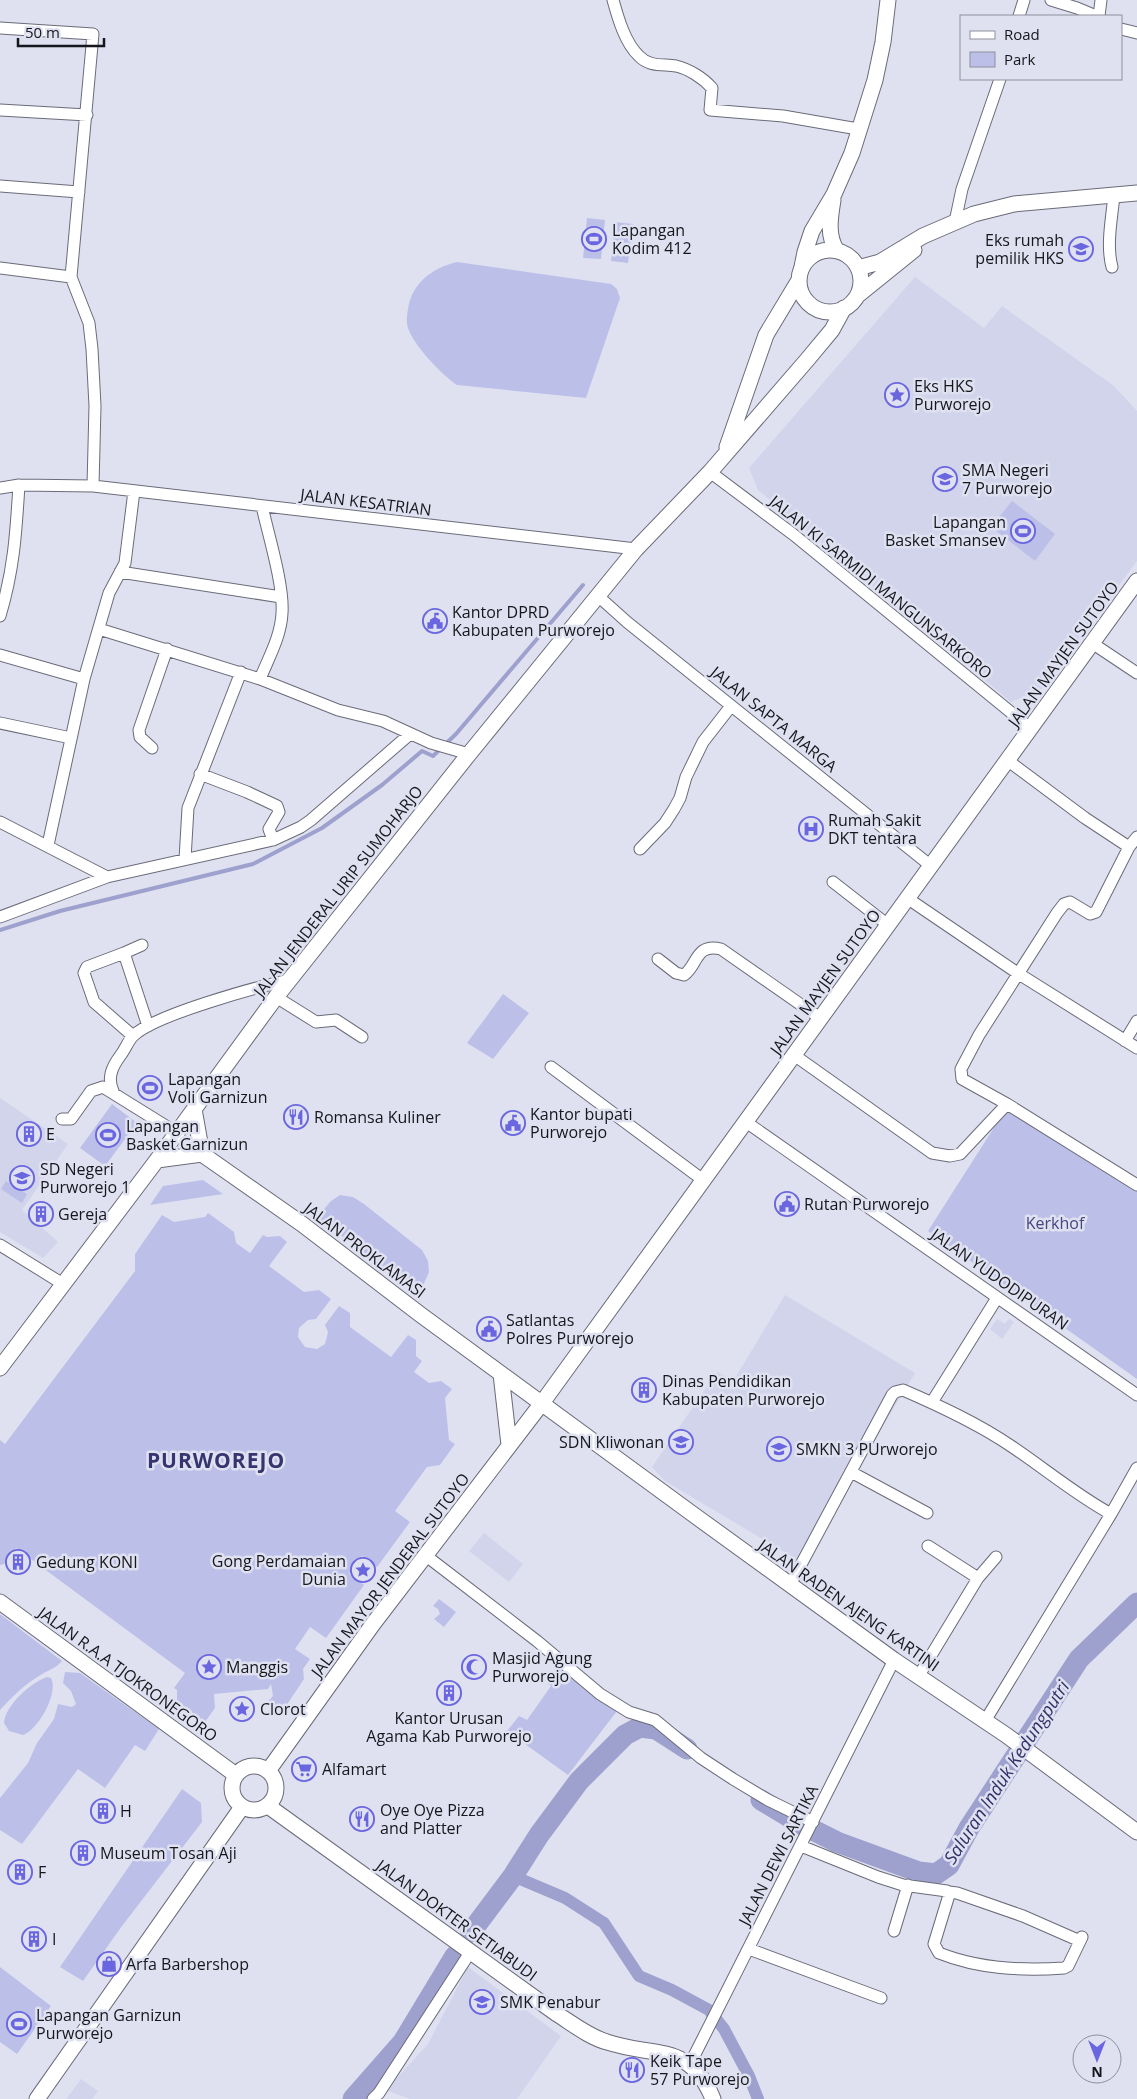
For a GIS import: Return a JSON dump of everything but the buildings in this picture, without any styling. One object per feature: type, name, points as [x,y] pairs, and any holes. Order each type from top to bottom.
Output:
[{"type":"main road","points":[[886,0],[883,42],[875,80],[852,152],[834,194],[812,231],[800,274],[800,291],[813,308],[829,312],[844,308],[894,268],[938,229]]},
{"type":"main road","points":[[858,268],[888,258],[923,236],[974,214],[1014,204],[1137,193]]},
{"type":"main road","points":[[834,194],[830,217],[831,237],[837,251]]},
{"type":"main road","points":[[725,453],[766,335],[808,259],[817,253],[827,250],[847,255],[858,268],[860,287],[857,296]]},
{"type":"main road","name":"JALAN JENDERAL URIP SUMOHARJO","points":[[0,1368],[157,1160],[276,997],[462,752],[598,596],[636,549],[710,472],[823,341],[844,308]]},
{"type":"main road","name":"JALAN MAYJEN SUTOYO","points":[[542,1403],[1137,582]]},
{"type":"main road","points":[[157,1160],[202,1154],[194,1109]]},
{"type":"main road","name":"JALAN PROKLAMASI","points":[[202,1154],[302,1224],[421,1315],[542,1403]]},
{"type":"main road","points":[[501,1374],[509,1445]]},
{"type":"main road","name":"JALAN MAYOR JENDERAL SUTOYO","points":[[268,1771],[425,1555],[542,1403]]},
{"type":"main road","name":"JALAN RADEN AJENG KARTINI","points":[[542,1403],[894,1660],[1006,1735],[1137,1832]]},
{"type":"main road","name":"JALAN R.A.A TJOKRONEGORO","points":[[0,1602],[236,1775]]},
{"type":"main road","points":[[254,1766],[268,1771],[276,1782],[272,1801],[268,1806],[255,1810],[242,1807],[234,1798],[232,1792],[236,1775],[244,1768],[254,1766]]},
{"type":"main road","name":"JALAN DOKTER SETIABUDI","points":[[268,1806],[557,2014],[591,2035],[620,2046],[672,2055],[690,2064]]},
{"type":"main road","points":[[37,2099],[242,1807]]},
{"type":"main road","points":[[690,2064],[703,2080],[713,2099]]},
{"type":"street","points":[[613,0],[628,40],[639,57],[650,64],[685,69],[707,82],[712,88],[710,110],[783,116],[858,129]]},
{"type":"street","points":[[1019,15],[1024,0]]},
{"type":"street","points":[[1050,0],[1094,15]]},
{"type":"street","points":[[1099,15],[1101,0]]},
{"type":"street","points":[[0,28],[94,34],[71,277],[88,323],[92,349],[95,406],[93,486]]},
{"type":"street","points":[[1122,29],[1137,33]]},
{"type":"street","points":[[955,222],[962,189],[1000,80]]},
{"type":"street","points":[[0,110],[87,115]]},
{"type":"street","points":[[0,186],[79,192]]},
{"type":"street","points":[[1112,267],[1110,253],[1114,195]]},
{"type":"street","points":[[0,268],[71,277]]},
{"type":"street","name":"JALAN KI SARMIDI MANGUNSARKORO","points":[[710,472],[794,535],[1030,728]]},
{"type":"street","points":[[0,616],[5,575],[15,549],[19,484]]},
{"type":"street","name":"JALAN KESATRIAN","points":[[0,488],[19,484],[93,486],[636,549]]},
{"type":"street","points":[[48,845],[84,679],[109,593],[120,572],[128,545],[134,491]]},
{"type":"street","points":[[260,678],[279,631],[282,612],[282,597],[262,506]]},
{"type":"street","points":[[120,572],[282,597]]},
{"type":"street","name":"JALAN SAPTA MARGA","points":[[598,596],[731,706],[931,866]]},
{"type":"street","points":[[99,629],[260,678],[338,710],[383,721],[410,734],[462,752]]},
{"type":"street","points":[[1092,644],[1137,673]]},
{"type":"street","points":[[152,748],[140,737],[139,730],[167,649]]},
{"type":"street","points":[[0,655],[84,679]]},
{"type":"street","points":[[185,859],[188,808],[241,672]]},
{"type":"street","points":[[640,849],[665,823],[674,809],[680,798],[686,777],[703,742],[731,706]]},
{"type":"street","points":[[0,723],[71,738]]},
{"type":"street","points":[[0,917],[107,876],[273,840],[301,827],[311,820],[410,734]]},
{"type":"street","points":[[1007,760],[1085,818],[1129,847]]},
{"type":"street","points":[[200,774],[277,806],[279,812],[269,829],[273,840]]},
{"type":"street","points":[[0,822],[107,876]]},
{"type":"street","points":[[1137,837],[1129,847],[1096,912],[1090,914],[1067,902],[1057,913],[979,1035],[961,1069],[962,1079],[1007,1104],[1137,1185]]},
{"type":"street","points":[[833,882],[888,925]]},
{"type":"street","points":[[907,898],[1019,974],[1137,1048]]},
{"type":"street","points":[[133,1036],[94,1002],[84,973],[87,967],[142,945]]},
{"type":"street","points":[[658,959],[676,973],[684,975],[698,954],[710,948],[721,949],[820,1018]]},
{"type":"street","points":[[124,953],[148,1026]]},
{"type":"street","points":[[113,1091],[110,1078],[111,1072],[133,1036],[148,1026],[220,999],[289,980]]},
{"type":"street","points":[[276,997],[316,1022],[336,1020],[362,1037]]},
{"type":"street","points":[[1125,1041],[1137,1021]]},
{"type":"street","points":[[794,1055],[932,1153],[940,1156],[960,1154],[1007,1104]]},
{"type":"street","points":[[551,1066],[703,1180]]},
{"type":"street","points":[[62,1119],[71,1118],[91,1091],[103,1087],[113,1091],[177,1133]]},
{"type":"street","name":"JALAN YUDODIPURAN","points":[[746,1122],[839,1185],[1137,1395]]},
{"type":"street","points":[[0,1245],[63,1284]]},
{"type":"street","points":[[932,1402],[997,1298]]},
{"type":"street","points":[[790,1585],[894,1392],[902,1390],[932,1402],[1009,1444],[1095,1505],[1111,1514]]},
{"type":"street","points":[[985,1722],[1137,1468]]},
{"type":"street","points":[[851,1472],[927,1513]]},
{"type":"street","points":[[928,1546],[978,1578]]},
{"type":"street","points":[[425,1555],[537,1641],[600,1694],[629,1712],[655,1720],[701,1758],[733,1779],[768,1800],[812,1822]]},
{"type":"street","points":[[918,1676],[978,1578],[996,1557]]},
{"type":"street","name":"JALAN DEWI SARTIKA","points":[[690,2064],[894,1660]]},
{"type":"street","points":[[802,1844],[878,1877],[908,1885],[958,1893],[1081,1939],[1068,1966],[1064,1968],[1020,1969],[993,1967],[960,1961],[939,1953],[934,1944],[950,1895],[949,1892]]},
{"type":"street","points":[[894,1931],[908,1885]]},
{"type":"street","points":[[748,1949],[881,1998]]},
{"type":"street","points":[[373,2099],[379,2094],[471,1951]]},
{"type":"shaded area","name":"SMA Negeri 7 Purworejo","points":[[915,277],[984,328],[1002,306],[1114,386],[1137,411],[1137,561],[1042,689],[1011,702],[758,490],[749,468]]},
{"type":"shaded area","name":"SD Negeri Purworejo 1","points":[[0,1098],[68,1144],[22,1210],[58,1242],[43,1258],[0,1232]]},
{"type":"shaded area","name":"SMKN 3 PUrworejo","points":[[785,1295],[915,1373],[801,1562],[665,1481],[652,1467],[717,1372],[734,1380]]},
{"type":"shaded area","points":[[997,1319],[1005,1324],[1009,1319],[1014,1322],[1002,1339],[990,1329]]},
{"type":"shaded area","points":[[484,1533],[523,1564],[509,1582],[469,1551]]},
{"type":"shaded area","name":"SMK Penabur","points":[[468,1967],[561,2036],[517,2099],[410,2099],[386,2090],[428,2044]]},
{"type":"shaded area","points":[[81,2079],[98,2091],[92,2099],[66,2099]]},
{"type":"green space","name":"Lapangan Kodim 412","points":[[587,218],[605,220],[601,259],[583,258]]},
{"type":"green space","name":"Lapangan Kodim 412","points":[[615,222],[633,224],[628,263],[611,261]]},
{"type":"green space","name":"Lapangan Kodim 412","points":[[457,262],[611,284],[617,289],[620,298],[586,398],[457,385],[436,367],[411,335],[407,323],[408,309],[414,292],[425,278],[439,268]]},
{"type":"green space","name":"Lapangan Basket Smansev","points":[[1012,501],[1055,534],[1035,561],[991,527]]},
{"type":"green space","points":[[503,994],[529,1013],[493,1059],[467,1043]]},
{"type":"green space","name":"Lapangan Basket Garnizun","points":[[112,1104],[137,1123],[105,1166],[80,1148]]},
{"type":"green space","name":"Kerkhof","points":[[1009,1104],[1137,1179],[1137,1379],[928,1231]]},
{"type":"green space","points":[[16,1167],[36,1180],[31,1189],[10,1175]]},
{"type":"green space","points":[[203,1180],[223,1194],[150,1205],[163,1186]]},
{"type":"green space","points":[[6,1181],[27,1194],[22,1203],[1,1189]]},
{"type":"green space","points":[[340,1195],[353,1197],[364,1204],[422,1250],[428,1261],[429,1272],[422,1288],[416,1293],[317,1217],[331,1201]]},
{"type":"green space","points":[[208,1213],[234,1232],[236,1243],[250,1253],[263,1235],[267,1237],[280,1236],[287,1242],[269,1266],[304,1292],[319,1290],[331,1299],[316,1319],[308,1320],[299,1328],[298,1337],[305,1347],[317,1349],[325,1344],[328,1332],[325,1325],[339,1306],[350,1313],[350,1327],[391,1357],[408,1335],[416,1340],[416,1356],[422,1361],[414,1372],[429,1383],[441,1381],[452,1389],[445,1398],[449,1440],[455,1444],[440,1465],[427,1467],[395,1511],[410,1522],[377,1567],[362,1556],[349,1574],[364,1585],[326,1638],[310,1627],[295,1649],[310,1659],[303,1669],[304,1679],[280,1715],[266,1704],[273,1696],[271,1684],[268,1689],[214,1694],[215,1708],[205,1722],[177,1701],[177,1690],[174,1688],[185,1673],[16,1548],[4,1564],[0,1565],[0,1440],[5,1444],[135,1271],[135,1254],[162,1215],[174,1222],[205,1217]]},
{"type":"green space","points":[[439,1599],[456,1612],[444,1627],[434,1619],[440,1614],[438,1609],[433,1606]]},
{"type":"green space","points":[[0,1614],[62,1661],[54,1668],[28,1683],[0,1710]]},
{"type":"green space","points":[[561,1663],[620,1707],[568,1775],[507,1731],[519,1716],[527,1720],[551,1686],[547,1683]]},
{"type":"green space","points":[[65,1672],[80,1673],[159,1729],[145,1751],[135,1745],[105,1788],[78,1769],[22,1844],[0,1830],[0,1798],[28,1763],[37,1743],[54,1719],[58,1704],[72,1707],[76,1704],[71,1691],[63,1683]]},
{"type":"green space","points":[[47,1677],[51,1678],[53,1685],[52,1693],[41,1719],[29,1732],[23,1735],[9,1731],[4,1723],[9,1709],[27,1689]]},
{"type":"green space","points":[[182,1789],[201,1803],[202,1822],[122,1926],[83,1981],[60,1967]]},
{"type":"green space","name":"Lapangan Garnizun Purworejo","points":[[0,1967],[51,2006],[17,2054],[0,2042]]},
{"type":"waterway","points":[[0,930],[60,911],[253,864],[322,828],[382,785],[422,751],[433,756],[456,734],[583,585]]},
{"type":"waterway","name":"Saluran Induk Kedungputri","points":[[761,1800],[801,1824],[837,1842],[919,1872],[936,1874],[949,1865],[969,1828],[1079,1659],[1137,1603]]},
{"type":"waterway","name":"Saluran Induk Kedungputri","points":[[471,1932],[513,1876],[539,1835],[579,1781],[625,1735],[640,1727],[656,1729],[687,1749]]},
{"type":"waterway","points":[[513,1876],[565,1898],[604,1923],[639,1976],[672,1990],[709,2010],[724,2029],[749,2076],[758,2099]]},
{"type":"waterway","name":"Saluran Induk Kedungputri","points":[[353,2099],[403,2042],[455,1956]]},
{"type":"place","name":"Lapangan Kodim 412","points":[[594,239]]},
{"type":"place","name":"Eks rumah pemilik HKS","points":[[1081,249]]},
{"type":"place","name":"Eks HKS Purworejo","points":[[897,395]]},
{"type":"place","name":"SMA Negeri 7 Purworejo","points":[[945,479]]},
{"type":"place","name":"Lapangan Basket Smansev","points":[[1023,531]]},
{"type":"place","name":"Kantor DPRD Kabupaten Purworejo","points":[[435,621]]},
{"type":"place","name":"Rumah Sakit DKT tentara","points":[[811,829]]},
{"type":"place","name":"Lapangan Voli Garnizun","points":[[150,1088]]},
{"type":"place","name":"Romansa Kuliner","points":[[296,1117]]},
{"type":"place","name":"Kantor bupati Purworejo","points":[[513,1123]]},
{"type":"place","name":"E","points":[[29,1134]]},
{"type":"place","name":"Lapangan Basket Garnizun","points":[[108,1135]]},
{"type":"place","name":"SD Negeri Purworejo 1","points":[[22,1178]]},
{"type":"place","name":"Rutan Purworejo","points":[[787,1204]]},
{"type":"place","name":"Gereja","points":[[41,1214]]},
{"type":"place","name":"Satlantas Polres Purworejo","points":[[489,1329]]},
{"type":"place","name":"Dinas Pendidikan Kabupaten Purworejo","points":[[644,1390]]},
{"type":"place","name":"SDN Kliwonan","points":[[681,1442]]},
{"type":"place","name":"SMKN 3 PUrworejo","points":[[779,1449]]},
{"type":"place","name":"Gedung KONI","points":[[18,1562]]},
{"type":"place","name":"Gong Perdamaian Dunia","points":[[363,1570]]},
{"type":"place","name":"Manggis","points":[[209,1667]]},
{"type":"place","name":"Masjid Agung Purworejo","points":[[474,1667]]},
{"type":"place","name":"Kantor Urusan Agama Kab Purworejo","points":[[449,1693]]},
{"type":"place","name":"Clorot","points":[[242,1709]]},
{"type":"place","name":"Alfamart","points":[[304,1769]]},
{"type":"place","name":"H","points":[[103,1811]]},
{"type":"place","name":"Oye Oye Pizza and Platter","points":[[362,1819]]},
{"type":"place","name":"Museum Tosan Aji","points":[[83,1853]]},
{"type":"place","name":"F","points":[[20,1872]]},
{"type":"place","name":"I","points":[[34,1939]]},
{"type":"place","name":"Arfa Barbershop","points":[[109,1964]]},
{"type":"place","name":"SMK Penabur","points":[[482,2002]]},
{"type":"place","name":"Lapangan Garnizun Purworejo","points":[[19,2024]]},
{"type":"place","name":"Keik Tape 57 Purworejo","points":[[632,2070]]},
{"type":"district","name":"PURWOREJO","points":[[216,1460]]}]
